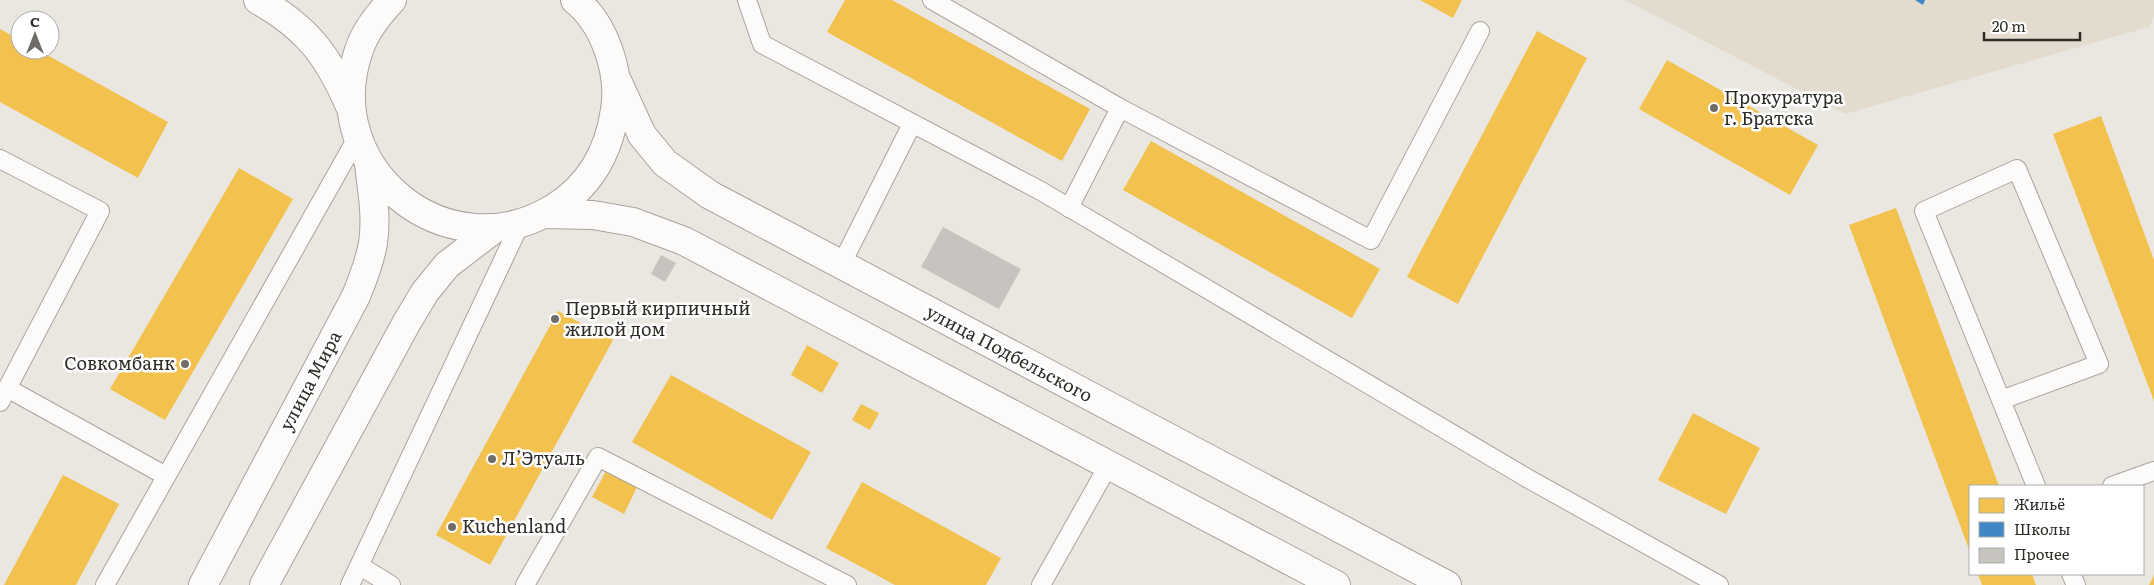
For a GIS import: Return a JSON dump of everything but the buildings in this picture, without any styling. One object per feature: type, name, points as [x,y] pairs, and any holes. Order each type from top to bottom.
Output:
[{"type":"main road","points":[[258,0],[293,23],[312,40],[335,73],[351,109],[357,138],[369,164],[388,188],[411,207],[438,221],[468,228],[593,215],[633,222],[684,241],[1336,585]]},
{"type":"main road","points":[[351,109],[352,78],[359,50],[372,23],[392,0]]},
{"type":"main road","points":[[264,585],[402,330],[425,292],[447,265],[519,222],[566,200],[586,181],[602,157],[612,131],[616,104],[615,76],[596,13],[575,0]]},
{"type":"main road","name":"улица Подбельского","points":[[615,76],[642,136],[666,163],[710,195],[1447,585]]},
{"type":"main road","name":"улица Мира","points":[[203,585],[356,296],[373,242],[374,207],[369,164]]},
{"type":"lane","points":[[747,0],[762,44],[1069,208],[1527,478],[1719,585]]},
{"type":"lane","points":[[932,0],[1120,108],[1371,240],[1480,31]]},
{"type":"lane","points":[[1069,208],[1120,108]]},
{"type":"lane","points":[[841,265],[912,124]]},
{"type":"lane","points":[[105,585],[357,138]]},
{"type":"lane","points":[[0,159],[100,211],[4,395],[166,476]]},
{"type":"lane","points":[[2001,400],[2099,364],[2017,169],[1924,211],[2036,485]]},
{"type":"lane","points":[[350,585],[519,222]]},
{"type":"lane","points":[[525,585],[598,457],[848,585]]},
{"type":"lane","points":[[1041,585],[1108,466]]},
{"type":"lane","points":[[2115,485],[2154,471]]},
{"type":"lane","points":[[360,566],[391,585]]},
{"type":"shaded area","points":[[1625,0],[2154,0],[2154,17],[2149,27],[1845,114]]},
{"type":"place","name":"Прокуратура г. Братска","points":[[1714,108]]},
{"type":"place","name":"Первый кирпичный жилой дом","points":[[555,319]]},
{"type":"place","name":"Совкомбанк","points":[[185,364]]},
{"type":"place","name":"Л’Этуаль","points":[[492,459]]},
{"type":"place","name":"Kuchenland","points":[[452,527]]}]
